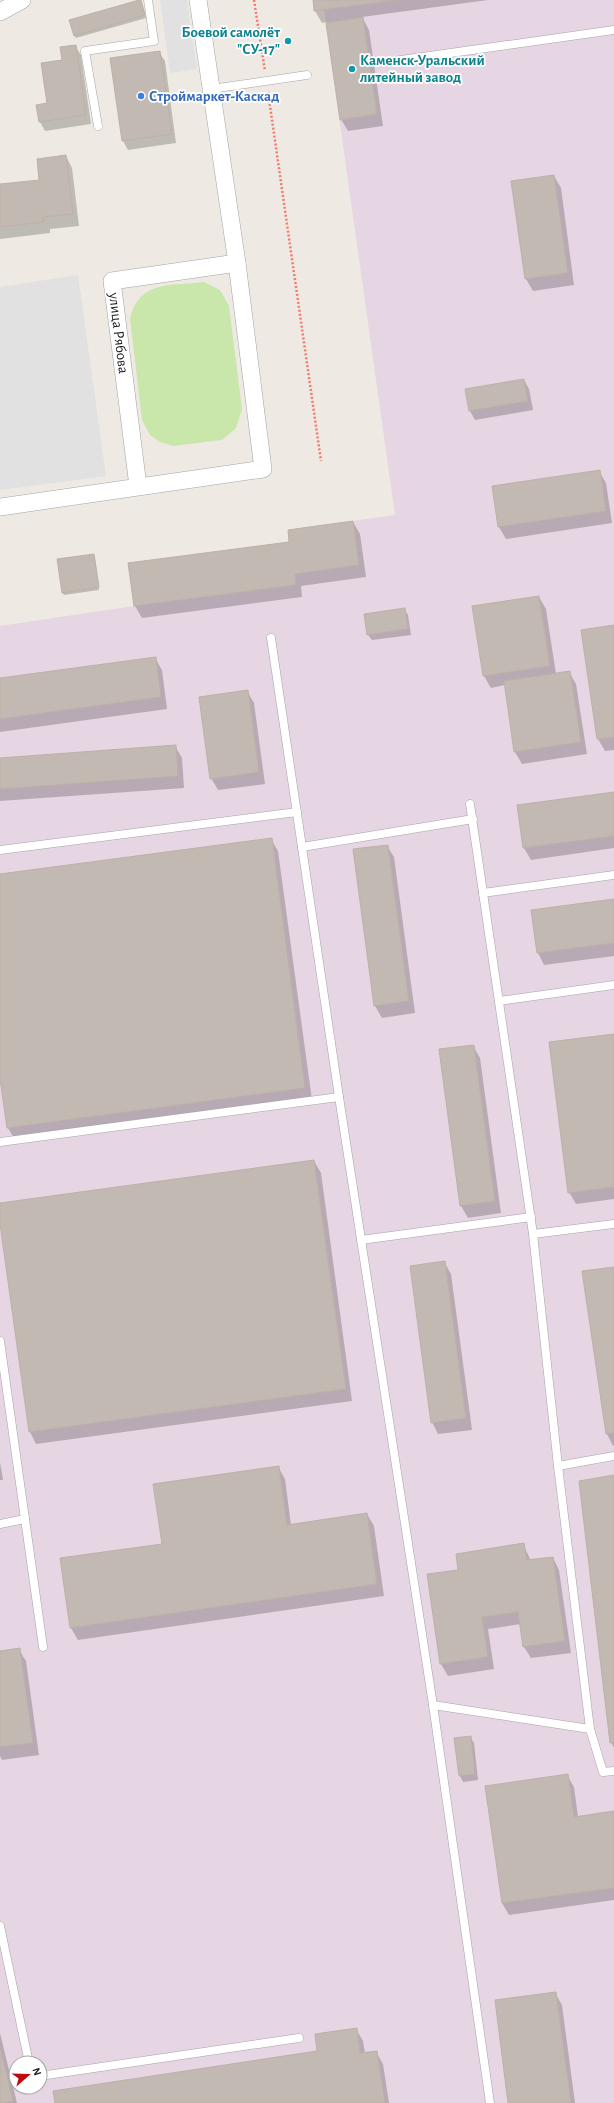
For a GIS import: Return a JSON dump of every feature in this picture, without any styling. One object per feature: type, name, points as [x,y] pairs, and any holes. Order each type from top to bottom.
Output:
[{"type":"street","points":[[0,12],[22,0]]},
{"type":"street","points":[[0,507],[263,469],[237,262],[198,0]]},
{"type":"street","name":"улица Рябова","points":[[138,486],[112,281],[237,262]]},
{"type":"lane","points":[[98,126],[85,51],[154,41],[148,0]]},
{"type":"lane","points":[[394,61],[614,30]]},
{"type":"lane","points":[[211,89],[307,75]]},
{"type":"lane","points":[[271,638],[339,1097],[433,1705],[490,2103]]},
{"type":"lane","points":[[470,804],[533,1234],[558,1466],[590,1729],[603,1772],[614,1771]]},
{"type":"lane","points":[[0,850],[297,812]]},
{"type":"lane","points":[[302,847],[472,820]]},
{"type":"lane","points":[[483,893],[614,875]]},
{"type":"lane","points":[[499,1001],[614,985]]},
{"type":"lane","points":[[0,1142],[339,1097]]},
{"type":"lane","points":[[361,1240],[530,1217]]},
{"type":"lane","points":[[533,1234],[614,1224]]},
{"type":"lane","points":[[0,1341],[43,1647]]},
{"type":"lane","points":[[558,1466],[614,1456]]},
{"type":"lane","points":[[0,1524],[25,1519]]},
{"type":"lane","points":[[433,1705],[590,1729]]},
{"type":"lane","points":[[0,1926],[27,2055]]},
{"type":"lane","points":[[48,2075],[299,2038]]},
{"type":"path","points":[[254,0],[321,461]]},
{"type":"shaded area","points":[[160,0],[187,0],[197,69],[170,73]]},
{"type":"shaded area","points":[[313,0],[614,0],[614,2103],[0,2103],[0,626],[134,606],[128,563],[289,542],[288,530],[395,515],[324,10],[314,11]]},
{"type":"shaded area","points":[[78,275],[106,476],[0,490],[0,287]]},
{"type":"green space","points":[[204,282],[220,290],[229,306],[242,409],[236,428],[222,440],[173,446],[160,442],[150,435],[142,420],[130,319],[134,306],[141,297],[149,291],[168,285]]},
{"type":"building","points":[[141,0],[145,15],[74,36],[69,20]]},
{"type":"building","points":[[313,0],[397,0],[314,11]]},
{"type":"building","name":"Каменск-Уральский литейный завод","points":[[363,17],[377,114],[340,120],[326,23]]},
{"type":"building","points":[[76,45],[86,115],[39,122],[36,105],[47,103],[41,63],[62,60],[60,47]]},
{"type":"building","name":"Строймаркет-Каскад","points":[[160,51],[172,134],[122,141],[110,58]]},
{"type":"building","points":[[66,155],[73,214],[43,217],[44,222],[0,227],[0,184],[39,180],[37,159]]},
{"type":"building","points":[[554,175],[568,273],[525,279],[511,181]]},
{"type":"building","points":[[524,379],[528,401],[469,411],[465,389]]},
{"type":"building","points":[[600,470],[606,511],[498,527],[492,486]]},
{"type":"building","points":[[353,521],[359,565],[295,574],[296,585],[134,606],[128,563],[289,542],[288,530]]},
{"type":"building","points":[[94,554],[99,587],[62,593],[57,559]]},
{"type":"building","points":[[539,596],[550,666],[483,676],[472,606]]},
{"type":"building","points":[[405,608],[408,629],[367,635],[364,614]]},
{"type":"building","points":[[614,625],[614,737],[597,739],[581,630]]},
{"type":"building","points":[[156,657],[161,697],[0,719],[0,678]]},
{"type":"building","points":[[570,671],[581,742],[514,752],[504,681]]},
{"type":"building","points":[[248,690],[259,772],[210,779],[199,697]]},
{"type":"building","points":[[176,745],[178,776],[0,789],[0,758]]},
{"type":"building","points":[[614,792],[614,836],[523,848],[517,805]]},
{"type":"building","points":[[272,838],[305,1088],[7,1128],[0,1079],[0,874]]},
{"type":"building","points":[[388,845],[409,1001],[374,1006],[353,849]]},
{"type":"building","points":[[614,899],[614,943],[537,953],[531,910]]},
{"type":"building","points":[[614,1034],[614,1187],[568,1193],[549,1042]]},
{"type":"building","points":[[474,1045],[495,1201],[460,1206],[439,1049]]},
{"type":"building","points":[[314,1160],[346,1389],[29,1432],[0,1224],[0,1203]]},
{"type":"building","points":[[445,1261],[466,1418],[431,1423],[410,1266]]},
{"type":"building","points":[[614,1267],[614,1433],[606,1434],[582,1271]]},
{"type":"building","points":[[279,1466],[287,1525],[367,1513],[377,1584],[70,1628],[60,1558],[162,1544],[153,1484]]},
{"type":"building","points":[[614,1475],[614,1742],[610,1743],[579,1481]]},
{"type":"building","points":[[524,1543],[527,1560],[553,1557],[565,1641],[523,1647],[518,1612],[482,1617],[488,1657],[440,1664],[427,1574],[458,1570],[456,1554]]},
{"type":"building","points":[[20,1648],[33,1743],[0,1747],[0,1651]]},
{"type":"building","points":[[471,1736],[475,1774],[459,1776],[454,1738]]},
{"type":"building","points":[[568,1774],[574,1817],[614,1811],[614,1888],[502,1903],[485,1786]]},
{"type":"building","points":[[556,1992],[571,2103],[508,2103],[495,2000]]},
{"type":"building","points":[[357,2028],[360,2053],[377,2051],[385,2103],[55,2103],[53,2091],[317,2051],[315,2034]]},
{"type":"building","points":[[0,2047],[8,2080],[8,2095],[12,2095],[13,2101],[0,2103]]},
{"type":"place","name":"Боевой самолёт \"СУ-17\"","points":[[288,41]]},
{"type":"place","name":"Каменск-Уральский литейный завод","points":[[352,69]]},
{"type":"place","name":"Строймаркет-Каскад","points":[[141,96]]}]
